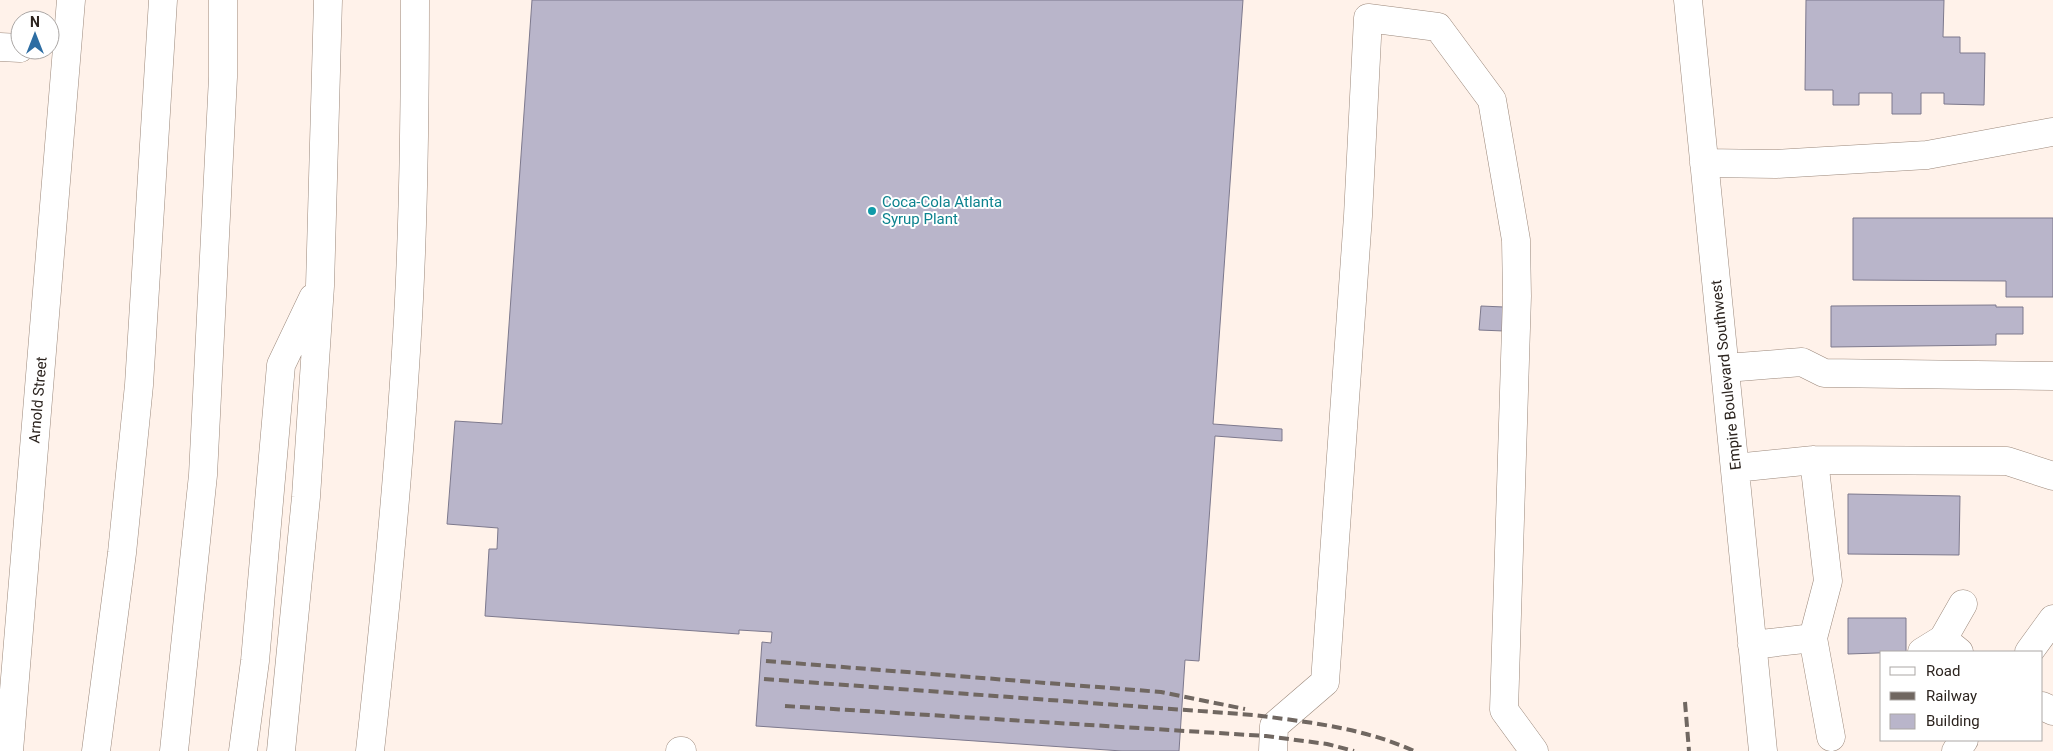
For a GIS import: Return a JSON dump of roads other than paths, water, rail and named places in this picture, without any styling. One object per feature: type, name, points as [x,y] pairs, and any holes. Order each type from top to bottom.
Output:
[{"type":"main road","name":"Arnold Street","points":[[60,41],[71,0]]},
{"type":"main road","points":[[96,751],[122,553],[139,385],[164,0]]},
{"type":"main road","points":[[174,751],[203,475],[223,77],[223,0]]},
{"type":"main road","points":[[281,751],[306,497],[320,286],[328,0]]},
{"type":"main road","points":[[370,751],[387,599],[408,318],[413,186],[415,0]]},
{"type":"main road","name":"Empire Boulevard Southwest","points":[[1688,0],[1763,751]]},
{"type":"main road","points":[[1273,751],[1274,726],[1325,682],[1358,216],[1369,9],[1438,28],[1492,100],[1516,240],[1517,296],[1504,710],[1534,751]]},
{"type":"main road","name":"Arnold Street","points":[[9,751],[57,60]]},
{"type":"main road","points":[[1704,163],[1776,164],[1927,155],[2052,132]]},
{"type":"main road","points":[[243,751],[255,661],[281,365],[320,286]]},
{"type":"main road","points":[[1726,368],[1802,362],[1824,373],[2053,376]]},
{"type":"main road","points":[[1814,460],[1828,581],[1813,638],[1831,737]]},
{"type":"main road","points":[[1735,468],[1814,460],[2007,461],[2053,476]]},
{"type":"main road","points":[[1941,648],[1963,604]]},
{"type":"main road","points":[[2030,651],[2053,619]]},
{"type":"main road","points":[[1752,644],[1813,638]]},
{"type":"railway","points":[[766,661],[1161,692],[1245,709]]},
{"type":"railway","points":[[764,679],[1254,715],[1315,723],[1356,731],[1414,751]]},
{"type":"railway","points":[[1685,702],[1689,751]]},
{"type":"railway","points":[[785,706],[1266,736],[1327,744],[1354,751]]},
{"type":"place","name":"Coca-Cola Atlanta Syrup Plant","points":[[872,211]]}]
